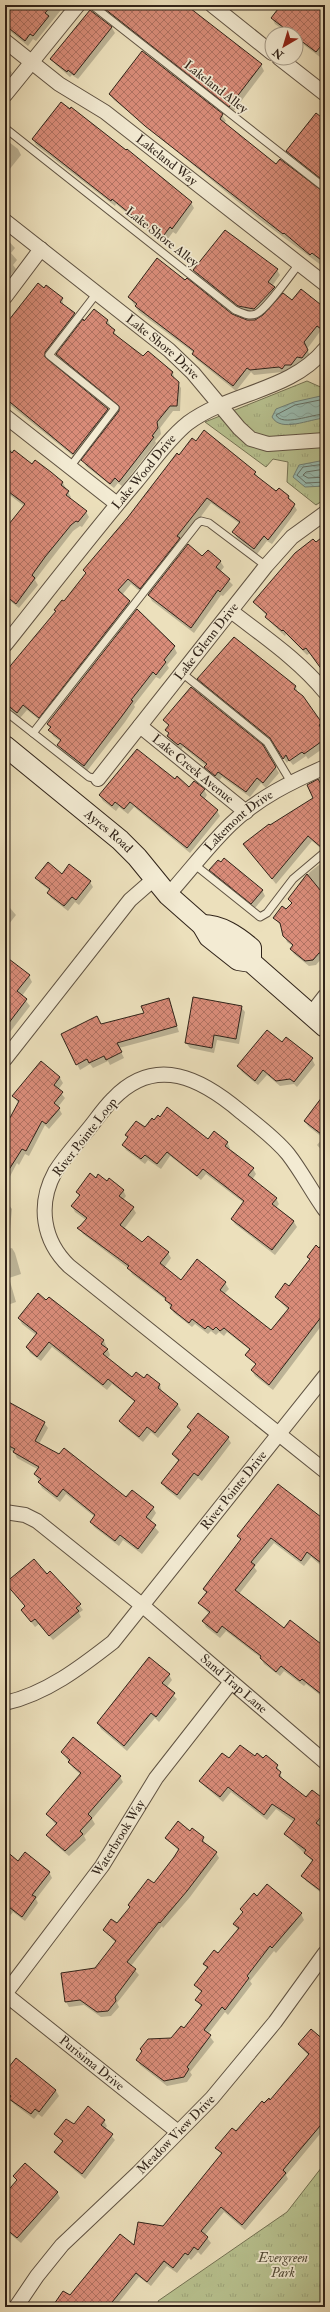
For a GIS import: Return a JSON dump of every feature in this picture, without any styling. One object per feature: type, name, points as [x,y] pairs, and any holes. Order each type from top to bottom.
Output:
[{"type":"street","points":[[5,95],[78,5]]},
{"type":"street","points":[[212,5],[264,47]]},
{"type":"street","name":"Lakeland Way","points":[[5,41],[59,84],[105,112],[325,284]]},
{"type":"street","points":[[289,66],[325,94]]},
{"type":"street","name":"Lake Shore Drive","points":[[5,221],[169,350],[193,373],[220,404],[238,428],[251,439],[259,442],[280,444],[325,440]]},
{"type":"street","points":[[5,297],[41,249]]},
{"type":"street","name":"Lake Wood Drive","points":[[5,646],[10,628],[187,424],[220,404],[294,375],[314,362],[325,349]]},
{"type":"street","points":[[5,416],[117,504]]},
{"type":"street","name":"Lake Glenn Drive","points":[[98,779],[266,566],[292,537],[325,513]]},
{"type":"street","points":[[231,611],[313,677],[325,692]]},
{"type":"street","name":"Lake Creek Avenue","points":[[140,726],[246,812]]},
{"type":"street","name":"Ayres Road","points":[[5,746],[120,840],[168,896],[202,925],[209,937],[238,960],[251,962],[318,1020]]},
{"type":"street","name":"Lakemont Drive","points":[[168,896],[227,828],[246,812],[269,794],[291,782],[325,767]]},
{"type":"street","points":[[5,1059],[130,900],[154,878]]},
{"type":"street","points":[[318,1020],[325,996]]},
{"type":"street","name":"River Pointe Loop","points":[[325,1210],[303,1175],[280,1145],[210,1087],[197,1080],[175,1075],[161,1074],[134,1083],[114,1098],[63,1160],[48,1184],[45,1200],[46,1231],[60,1257],[280,1433],[325,1471]]},
{"type":"street","name":"River Pointe Drive","points":[[5,1703],[44,1689],[91,1659],[113,1642],[325,1376]]},
{"type":"street","points":[[5,1512],[25,1515],[37,1521],[143,1606]]},
{"type":"street","name":"Sand Trap Lane","points":[[143,1606],[325,1762]]},
{"type":"street","name":"Waterbrook Way","points":[[5,1994],[102,1866],[156,1778],[231,1682]]},
{"type":"street","name":"Meadow View Drive","points":[[16,2307],[37,2276],[62,2245],[138,2174],[212,2098],[275,2022],[325,1953]]},
{"type":"street","name":"Purisima Drive","points":[[5,1994],[178,2132]]},
{"type":"lane","name":"Lakeland Alley","points":[[92,5],[325,188]]},
{"type":"lane","name":"Lake Shore Alley","points":[[5,128],[235,310],[243,314],[250,316],[262,310],[299,264]]},
{"type":"lane","points":[[70,467],[115,408],[49,355],[97,293]]},
{"type":"lane","points":[[33,733],[198,523],[201,521],[209,523],[266,566]]},
{"type":"lane","points":[[182,673],[267,742],[291,782]]},
{"type":"lane","points":[[5,710],[89,777],[98,779]]},
{"type":"lane","points":[[194,865],[260,916],[267,913],[303,869],[325,852]]},
{"type":"green space","points":[[307,381],[325,389],[325,499],[316,505],[287,482],[288,462],[273,459],[266,467],[205,422]]},
{"type":"green space","name":"Evergreen Park","points":[[325,2163],[325,2307],[161,2307],[158,2301],[287,2212]]},
{"type":"water","points":[[325,395],[325,418],[289,425],[276,422],[272,417],[276,409],[294,402]]},
{"type":"water","points":[[325,460],[325,486],[305,487],[293,477],[299,465]]},
{"type":"building","points":[[5,5],[52,5],[45,13],[49,16],[33,36],[30,34],[25,41],[5,25]]},
{"type":"building","points":[[100,5],[186,5],[262,64],[229,107]]},
{"type":"building","points":[[281,5],[318,5],[325,11],[325,41],[316,52],[304,43],[304,26],[282,26],[271,18]]},
{"type":"building","points":[[90,10],[112,27],[74,75],[68,70],[67,72],[50,59]]},
{"type":"building","points":[[142,51],[223,114],[220,119],[276,164],[280,159],[325,193],[325,263],[312,253],[310,255],[284,233],[283,234],[145,126],[109,94]]},
{"type":"building","points":[[61,102],[70,109],[71,107],[126,150],[127,149],[192,202],[172,229],[170,227],[161,239],[112,199],[111,201],[32,139]]},
{"type":"building","points":[[316,113],[325,120],[325,182],[286,151]]},
{"type":"building","points":[[225,230],[278,269],[268,282],[275,287],[254,309],[238,306],[193,270]]},
{"type":"building","points":[[157,258],[185,280],[187,278],[232,314],[247,320],[255,320],[263,315],[283,293],[292,300],[301,289],[325,308],[325,332],[317,326],[304,342],[308,350],[302,358],[297,357],[291,365],[285,365],[282,369],[279,367],[250,370],[247,368],[233,386],[192,354],[194,351],[135,306],[137,304],[128,297]]},
{"type":"building","points":[[38,283],[44,288],[46,285],[63,298],[60,302],[75,313],[45,352],[45,357],[108,409],[73,454],[5,398],[5,325]]},
{"type":"building","points":[[94,309],[108,320],[106,323],[115,330],[113,333],[143,356],[148,351],[173,372],[171,375],[179,382],[177,406],[170,406],[157,422],[158,428],[152,436],[154,437],[119,482],[115,478],[110,484],[81,460],[119,411],[119,406],[56,354],[83,319],[84,321]]},
{"type":"building","points":[[204,430],[256,472],[254,474],[276,491],[279,488],[289,496],[288,498],[295,504],[290,512],[268,540],[264,536],[254,549],[232,532],[240,522],[207,498],[177,536],[180,538],[140,589],[128,579],[118,590],[130,601],[39,718],[23,705],[17,713],[5,703],[5,675],[11,665],[56,611],[54,610],[62,600],[64,601],[86,573],[83,570],[128,517],[177,453],[179,455],[192,438],[196,441]]},
{"type":"building","points":[[5,447],[12,453],[14,450],[32,464],[35,460],[51,472],[63,482],[61,485],[69,491],[66,495],[87,511],[78,522],[76,521],[71,525],[45,557],[32,575],[35,578],[16,604],[5,595],[5,529],[25,504],[5,489]]},
{"type":"building","points":[[325,535],[325,674],[306,648],[303,650],[283,630],[282,631],[265,617],[267,614],[253,602],[295,553],[313,539],[316,542]]},
{"type":"building","points":[[188,544],[202,556],[208,550],[221,561],[216,567],[230,579],[220,592],[218,590],[191,628],[148,595]]},
{"type":"building","points":[[137,609],[175,646],[164,660],[166,662],[156,675],[153,672],[84,766],[57,745],[61,740],[48,730],[51,727],[47,724]]},
{"type":"building","points":[[234,637],[296,686],[294,689],[303,696],[322,723],[319,725],[325,734],[325,739],[304,754],[302,752],[289,761],[286,755],[283,759],[270,738],[197,679]]},
{"type":"building","points":[[191,687],[263,745],[276,767],[263,783],[257,778],[246,792],[218,772],[215,776],[204,767],[207,764],[180,743],[178,745],[167,736],[169,733],[165,730],[169,725],[163,720]]},
{"type":"building","points":[[137,749],[175,779],[177,776],[189,787],[194,781],[205,789],[200,795],[218,810],[187,848],[130,802],[124,809],[115,802],[112,806],[99,795]]},
{"type":"building","points":[[318,779],[325,791],[325,847],[322,848],[308,836],[272,879],[243,844],[269,824],[270,825],[313,798],[307,785]]},
{"type":"building","points":[[224,858],[263,890],[251,904],[209,870],[218,860],[221,862]]},
{"type":"building","points":[[48,862],[62,874],[69,864],[91,881],[76,900],[72,897],[64,906],[47,893],[50,889],[35,878]]},
{"type":"building","points":[[307,874],[325,896],[325,952],[319,953],[313,960],[305,961],[290,949],[293,945],[283,936],[280,923],[273,918],[282,906],[286,909],[292,903],[288,899]]},
{"type":"building","points":[[5,956],[30,975],[17,991],[27,999],[5,1028]]},
{"type":"building","points":[[193,997],[242,1006],[236,1039],[214,1035],[212,1048],[185,1043]]},
{"type":"building","points":[[169,998],[177,1026],[117,1043],[122,1052],[106,1060],[104,1056],[89,1063],[87,1059],[76,1065],[61,1034],[97,1016],[101,1024],[144,1013],[141,1006]]},
{"type":"building","points":[[267,1030],[282,1042],[286,1037],[313,1058],[294,1082],[290,1079],[276,1081],[263,1070],[255,1081],[237,1066]]},
{"type":"building","points":[[41,1061],[60,1077],[54,1085],[63,1092],[54,1103],[60,1108],[46,1124],[42,1121],[26,1151],[22,1149],[5,1176],[5,1127],[19,1101],[12,1096]]},
{"type":"building","points":[[325,1093],[325,1137],[304,1121]]},
{"type":"building","points":[[167,1107],[208,1139],[214,1131],[228,1142],[225,1146],[254,1168],[248,1175],[277,1198],[272,1204],[294,1221],[272,1250],[231,1219],[244,1201],[203,1169],[197,1176],[167,1152],[157,1164],[145,1155],[141,1159],[122,1145],[128,1137],[125,1135],[136,1121],[145,1127],[152,1118],[154,1120],[158,1115],[160,1117]]},
{"type":"building","points":[[90,1173],[96,1178],[98,1174],[107,1181],[109,1178],[124,1190],[119,1196],[134,1207],[120,1225],[142,1242],[148,1236],[169,1252],[160,1263],[181,1280],[197,1259],[226,1282],[220,1290],[271,1330],[289,1308],[275,1297],[285,1283],[289,1286],[310,1259],[307,1257],[316,1245],[319,1248],[325,1240],[325,1312],[269,1385],[251,1370],[256,1364],[245,1355],[250,1349],[224,1328],[220,1331],[216,1327],[213,1330],[208,1326],[205,1329],[192,1319],[189,1323],[170,1308],[172,1305],[165,1300],[166,1298],[127,1268],[129,1266],[77,1228],[87,1218],[71,1206],[80,1195],[76,1192]]},
{"type":"building","points":[[38,1293],[46,1300],[49,1297],[104,1340],[101,1344],[108,1349],[103,1354],[132,1377],[136,1372],[144,1378],[147,1374],[160,1384],[158,1388],[178,1404],[155,1433],[147,1427],[139,1437],[119,1421],[135,1401],[108,1379],[103,1385],[49,1342],[37,1357],[26,1347],[37,1333],[18,1318]]},
{"type":"building","points":[[5,1400],[45,1422],[35,1441],[59,1454],[64,1448],[126,1497],[132,1490],[154,1507],[146,1517],[156,1525],[138,1549],[120,1535],[115,1541],[90,1522],[95,1515],[63,1489],[57,1497],[38,1482],[41,1479],[34,1474],[39,1467],[13,1452],[15,1449],[5,1444]]},
{"type":"building","points":[[198,1413],[229,1437],[198,1476],[194,1473],[177,1495],[161,1483],[179,1460],[172,1454],[191,1430],[187,1427]]},
{"type":"building","points":[[278,1484],[325,1520],[325,1566],[307,1552],[301,1561],[271,1538],[251,1562],[255,1565],[235,1590],[284,1628],[290,1620],[325,1647],[325,1697],[302,1679],[300,1681],[281,1666],[276,1672],[260,1658],[261,1656],[222,1626],[217,1633],[202,1621],[210,1612],[198,1603],[207,1592],[203,1589],[241,1539],[237,1536]]},
{"type":"building","points":[[34,1559],[47,1574],[50,1571],[81,1604],[76,1608],[79,1611],[49,1636],[35,1619],[31,1622],[21,1610],[25,1606],[5,1583]]},
{"type":"building","points":[[149,1657],[170,1674],[162,1683],[175,1693],[156,1717],[151,1713],[124,1746],[97,1723]]},
{"type":"building","points":[[73,1737],[121,1776],[88,1814],[92,1818],[80,1831],[83,1834],[65,1851],[46,1835],[57,1823],[46,1814],[81,1773],[68,1762],[70,1760],[61,1752]]},
{"type":"building","points":[[240,1745],[255,1756],[257,1753],[263,1758],[266,1755],[278,1765],[276,1768],[281,1772],[279,1776],[306,1797],[312,1790],[325,1800],[325,1812],[316,1823],[325,1830],[325,1894],[301,1876],[313,1860],[304,1853],[306,1850],[284,1834],[295,1819],[272,1804],[264,1815],[228,1787],[220,1797],[199,1781],[222,1753],[229,1758]]},
{"type":"building","points":[[178,1821],[190,1831],[192,1828],[204,1837],[202,1841],[217,1852],[187,1891],[160,1923],[159,1922],[127,1962],[136,1969],[115,1997],[116,2001],[108,2011],[97,2012],[80,2000],[65,2002],[61,1973],[95,1968],[116,1941],[103,1930],[111,1919],[117,1923],[130,1907],[128,1905],[148,1879],[154,1883],[174,1857],[179,1849],[165,1838]]},
{"type":"building","points":[[5,1850],[18,1861],[25,1852],[50,1872],[32,1895],[36,1897],[22,1917],[5,1904]]},
{"type":"building","points":[[267,1884],[302,1913],[272,1948],[270,1946],[247,1976],[249,1978],[225,2010],[222,2007],[204,2030],[211,2035],[187,2067],[189,2069],[184,2077],[164,2081],[136,2060],[142,2051],[140,2049],[148,2039],[171,2038],[181,2026],[184,2028],[202,2005],[195,2000],[202,1991],[194,1985],[208,1967],[203,1964],[214,1950],[218,1953],[239,1928],[233,1924],[243,1912],[240,1909],[254,1893],[257,1896]]},
{"type":"building","points":[[311,2029],[325,2041],[325,2120],[283,2170],[286,2173],[242,2225],[221,2207],[201,2231],[208,2237],[198,2250],[194,2247],[188,2255],[185,2253],[173,2268],[164,2261],[147,2282],[136,2273],[108,2307],[52,2307],[63,2291],[70,2295],[120,2234],[134,2245],[138,2222],[163,2226],[222,2153],[215,2148],[232,2128],[236,2131],[262,2101],[264,2103],[269,2098],[270,2100],[309,2054],[298,2044]]},
{"type":"building","points":[[16,2058],[56,2090],[39,2112],[35,2109],[31,2114],[9,2099],[11,2096],[5,2091],[5,2072]]},
{"type":"building","points":[[88,2106],[105,2120],[101,2125],[113,2134],[82,2174],[54,2152],[63,2141],[54,2134],[66,2119],[74,2124]]},
{"type":"building","points":[[25,2163],[58,2192],[17,2238],[5,2228],[5,2194],[17,2180],[13,2176]]}]
